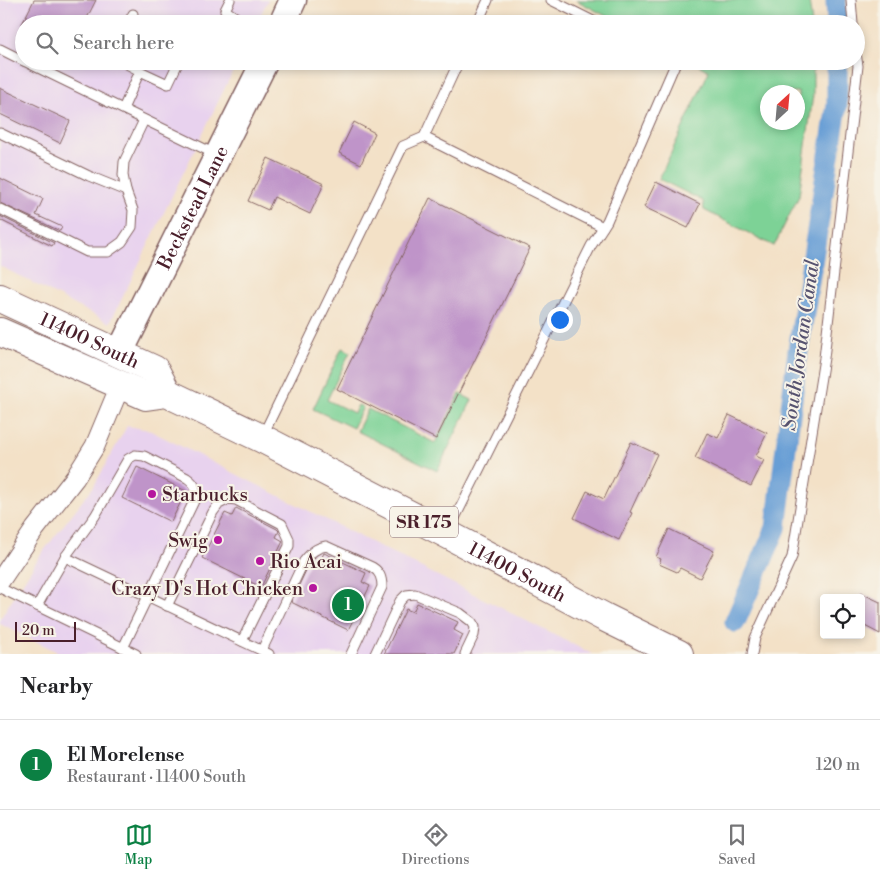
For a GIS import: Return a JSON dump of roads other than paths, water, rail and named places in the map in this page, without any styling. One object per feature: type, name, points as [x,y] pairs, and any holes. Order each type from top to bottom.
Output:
[{"type":"main road","name":"11400 South","points":[[0,298],[155,370],[167,393]]},
{"type":"main road","name":"11400 South","points":[[0,332],[146,396],[167,393],[261,438],[595,613],[680,654]]},
{"type":"street","points":[[286,15],[293,0]]},
{"type":"street","name":"Beckstead Lane","points":[[119,354],[261,70]]},
{"type":"street","points":[[0,582],[34,529],[75,478],[95,446],[120,386]]},
{"type":"lane","points":[[230,0],[225,10],[232,15]]},
{"type":"lane","points":[[481,15],[488,0]]},
{"type":"lane","points":[[551,0],[581,15]]},
{"type":"lane","points":[[851,0],[852,15]]},
{"type":"lane","points":[[0,49],[15,56]]},
{"type":"lane","points":[[42,70],[218,156]]},
{"type":"lane","points":[[123,110],[140,71],[168,84],[175,70]]},
{"type":"lane","points":[[261,438],[403,146],[424,137],[455,70]]},
{"type":"lane","points":[[447,534],[591,246],[603,227],[672,70]]},
{"type":"lane","points":[[752,654],[755,638],[792,557],[824,358],[858,70]]},
{"type":"lane","points":[[0,209],[87,252],[108,252],[122,242],[132,227],[133,210],[126,191],[123,175],[124,162],[144,120]]},
{"type":"lane","points":[[0,133],[89,176],[126,191]]},
{"type":"lane","points":[[424,137],[603,227]]},
{"type":"lane","points":[[37,606],[65,557],[95,516],[128,459],[135,455],[144,456],[188,478],[194,483],[196,499],[123,648]]},
{"type":"lane","points":[[168,606],[213,512],[219,504],[229,499],[236,500],[282,524],[289,539],[289,546],[242,641]]},
{"type":"lane","points":[[65,557],[266,652],[304,561],[311,552],[326,546],[372,567],[378,571],[382,580],[382,587],[351,654]]},
{"type":"lane","points":[[0,588],[136,654]]},
{"type":"lane","points":[[375,654],[400,602],[406,595],[414,594],[460,613],[472,622],[475,627],[474,635],[465,654]]},
{"type":"waterway","name":"South Jordan Canal","points":[[836,0],[837,15]]},
{"type":"waterway","name":"South Jordan Canal","points":[[735,622],[776,528],[798,351],[837,105],[837,70]]},
{"type":"place","name":"Starbucks","points":[[152,494]]},
{"type":"place","name":"Swig","points":[[218,540]]},
{"type":"place","name":"Rio Acai","points":[[260,561]]},
{"type":"place","name":"Crazy D's Hot Chicken","points":[[313,588]]},
{"type":"place","name":"El Morelense","points":[[348,605]]}]
